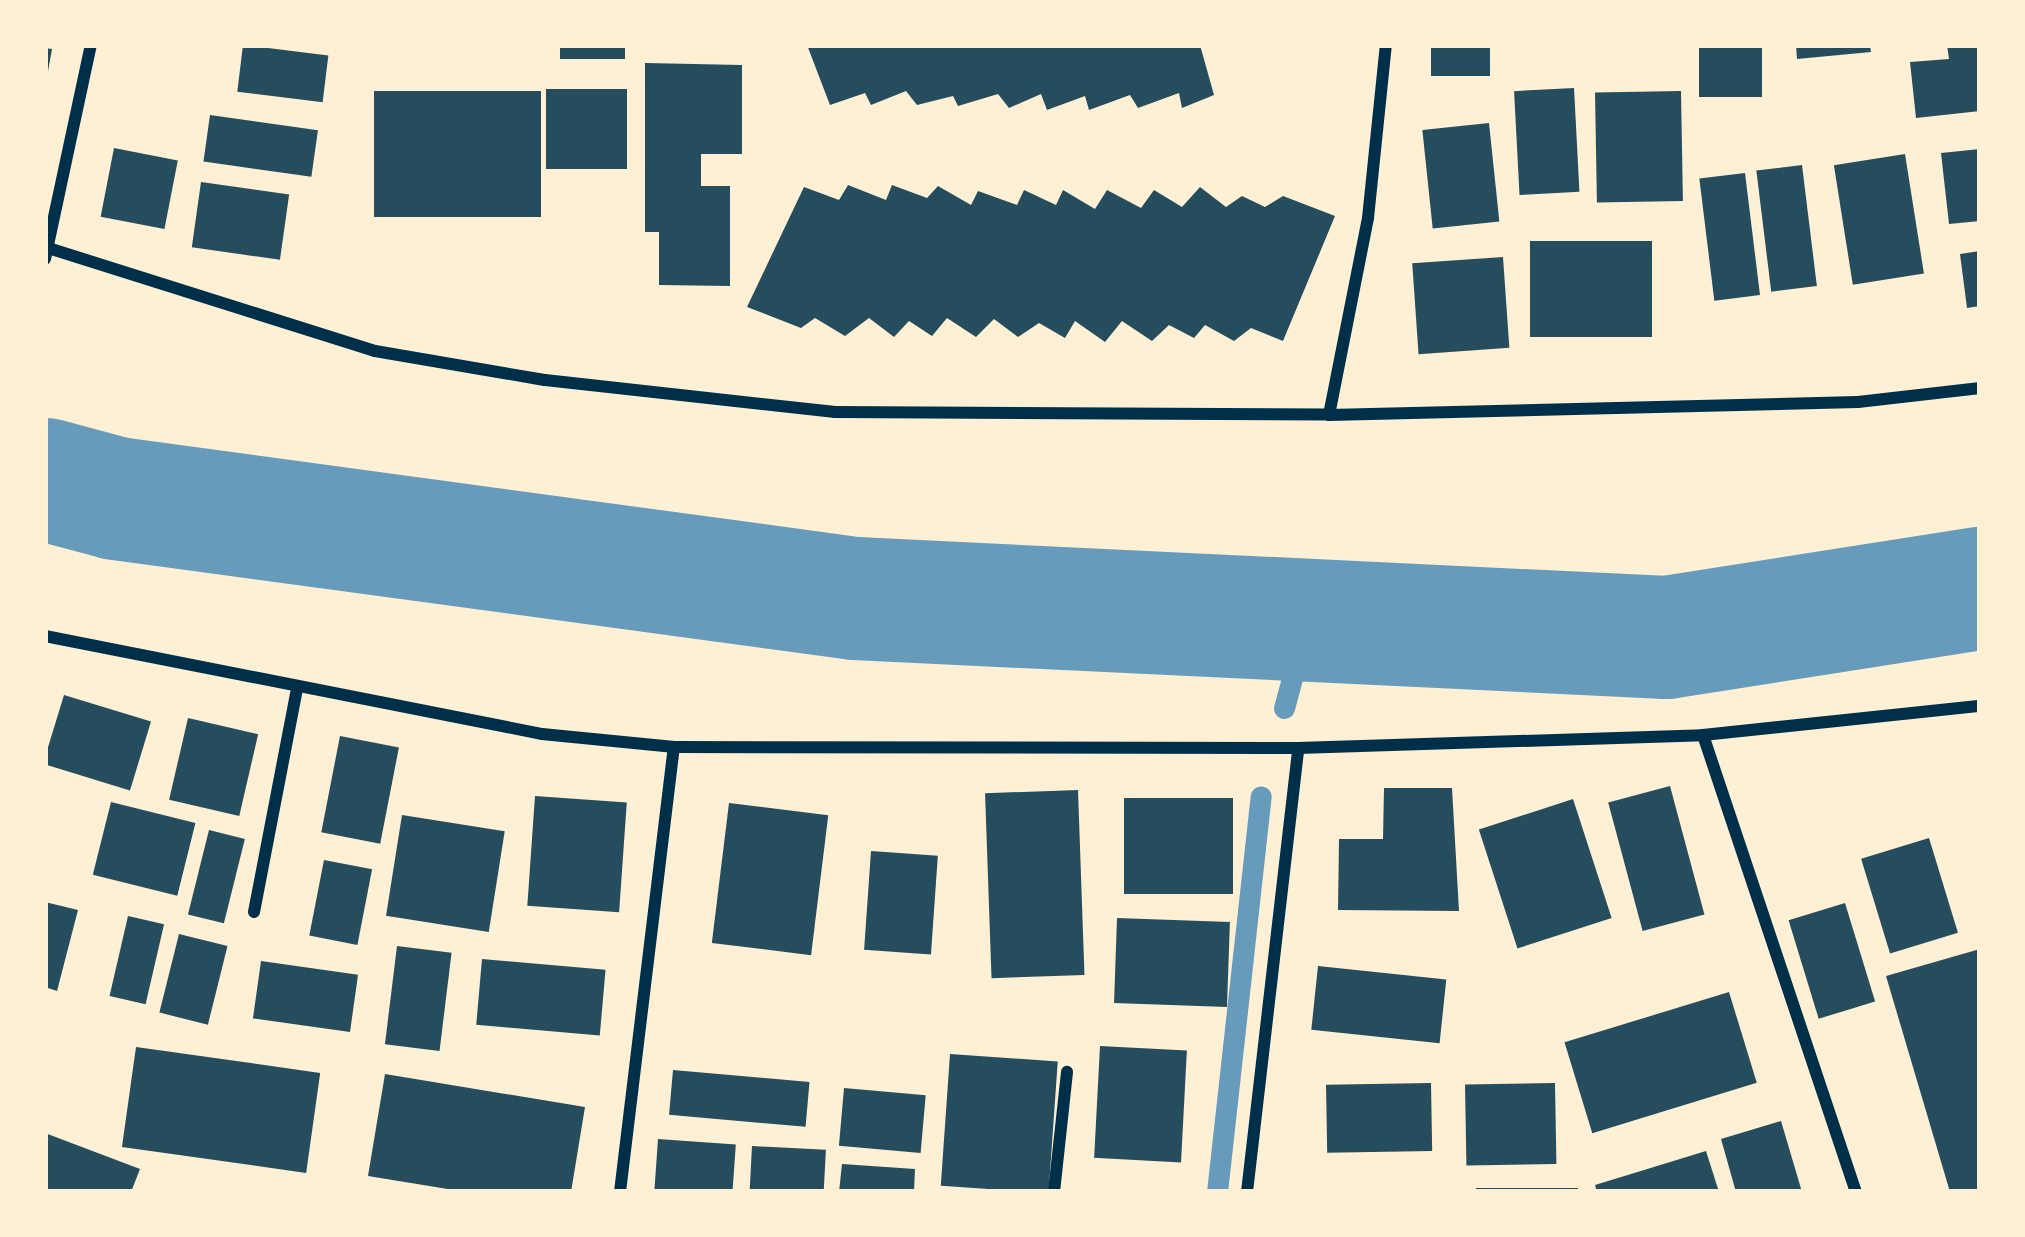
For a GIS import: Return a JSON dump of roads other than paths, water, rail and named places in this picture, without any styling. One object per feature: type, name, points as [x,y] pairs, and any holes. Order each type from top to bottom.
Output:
[{"type":"street","points":[[92,45],[46,251],[374,351],[544,380],[835,412],[1329,416],[1858,402],[1980,388]]},
{"type":"street","points":[[1329,416],[1369,218],[1386,45]]},
{"type":"street","points":[[45,636],[542,734],[674,747],[1298,748],[1703,735],[1980,706]]},
{"type":"street","points":[[254,913],[297,688]]},
{"type":"street","points":[[1703,735],[1856,1192]]},
{"type":"street","points":[[620,1192],[674,747]]},
{"type":"street","points":[[1247,1192],[1298,748]]},
{"type":"street","points":[[1054,1192],[1067,1072]]},
{"type":"waterway","points":[[45,479],[116,498],[855,598],[1666,637],[1980,588]]},
{"type":"waterway","points":[[1284,708],[1308,619]]},
{"type":"waterway","points":[[1217,1192],[1261,796]]}]
